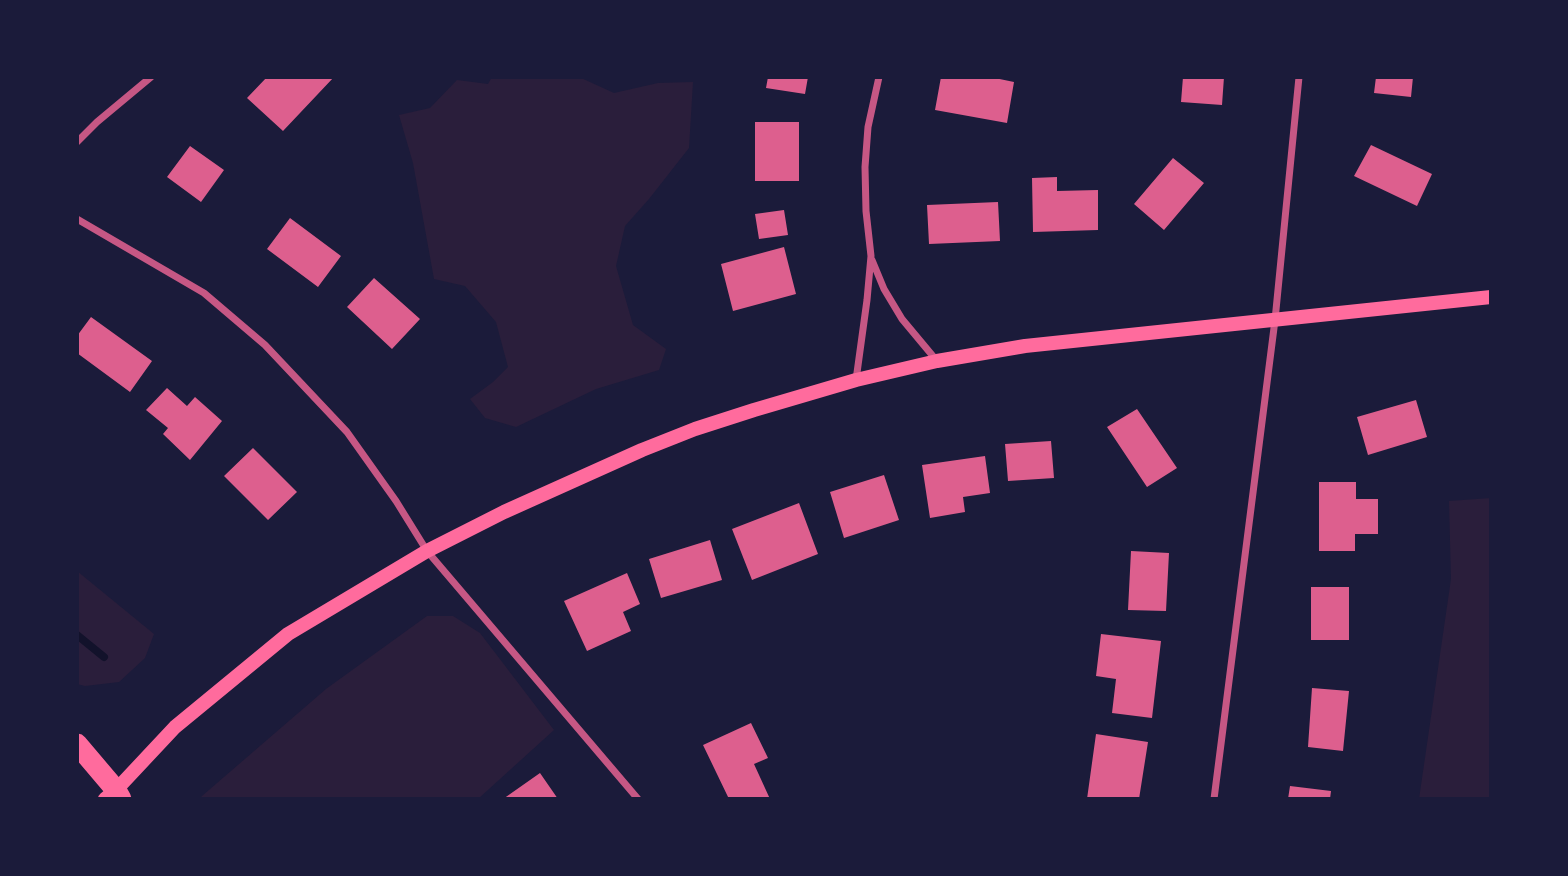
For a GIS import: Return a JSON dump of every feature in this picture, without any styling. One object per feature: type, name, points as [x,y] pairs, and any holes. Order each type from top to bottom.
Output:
[{"type":"highway","points":[[77,744],[114,796]]},
{"type":"main road","points":[[114,796],[175,727],[288,634],[427,551],[504,512],[695,429],[856,380],[937,361],[1024,346],[1491,297]]},
{"type":"street","points":[[77,142],[151,77]]},
{"type":"street","points":[[856,380],[871,256],[864,167],[868,127],[878,77]]},
{"type":"street","points":[[1214,799],[1275,320],[1299,77]]},
{"type":"street","points":[[77,219],[204,293],[265,345],[347,432],[396,501],[427,551],[638,799]]},
{"type":"street","points":[[871,256],[884,289],[902,319],[937,361]]},
{"type":"shaded area","points":[[492,77],[579,77],[614,93],[658,83],[693,82],[689,148],[625,226],[616,266],[633,325],[666,349],[659,370],[596,389],[516,427],[485,418],[470,399],[508,367],[496,322],[465,286],[434,279],[413,163],[399,115],[430,108],[457,80],[488,84]]},
{"type":"shaded area","points":[[1491,498],[1491,799],[1419,799],[1451,579],[1449,501]]},
{"type":"shaded area","points":[[77,571],[154,634],[145,658],[119,682],[85,686],[77,684]]},
{"type":"shaded area","points":[[427,616],[453,616],[480,633],[554,730],[478,799],[200,799],[326,689]]},
{"type":"building","points":[[267,77],[334,77],[283,131],[247,98]]},
{"type":"building","points":[[768,77],[808,77],[805,94],[766,88]]},
{"type":"building","points":[[941,77],[990,77],[1014,82],[1007,123],[935,110]]},
{"type":"building","points":[[1183,77],[1224,77],[1222,105],[1181,102]]},
{"type":"building","points":[[1376,77],[1413,77],[1411,97],[1374,93]]},
{"type":"building","points":[[755,122],[799,122],[799,181],[755,181]]},
{"type":"building","points":[[1371,145],[1432,174],[1417,206],[1354,176]]},
{"type":"building","points":[[190,146],[224,170],[201,202],[167,177]]},
{"type":"building","points":[[1173,158],[1204,183],[1164,230],[1134,204]]},
{"type":"building","points":[[1057,177],[1057,191],[1098,190],[1098,230],[1033,232],[1032,178]]},
{"type":"building","points":[[998,202],[1000,241],[929,244],[927,205]]},
{"type":"building","points":[[784,210],[788,235],[759,239],[755,214]]},
{"type":"building","points":[[290,218],[341,256],[318,287],[267,249]]},
{"type":"building","points":[[784,247],[796,294],[733,311],[721,264]]},
{"type":"building","points":[[374,278],[420,319],[392,349],[347,307]]},
{"type":"building","points":[[91,317],[152,361],[130,392],[77,353],[77,336]]},
{"type":"building","points":[[167,388],[187,406],[195,397],[222,421],[190,460],[163,434],[168,428],[146,410]]},
{"type":"building","points":[[1416,400],[1427,437],[1368,455],[1357,417]]},
{"type":"building","points":[[1137,409],[1177,468],[1147,487],[1107,427]]},
{"type":"building","points":[[1051,441],[1054,478],[1008,481],[1005,444]]},
{"type":"building","points":[[253,448],[297,492],[268,520],[224,476]]},
{"type":"building","points":[[985,456],[990,493],[963,497],[965,512],[930,518],[922,465]]},
{"type":"building","points":[[884,475],[899,520],[844,538],[830,492]]},
{"type":"building","points":[[1319,482],[1356,482],[1356,499],[1378,499],[1378,534],[1355,534],[1355,551],[1319,551]]},
{"type":"building","points":[[799,503],[818,554],[752,580],[732,529]]},
{"type":"building","points":[[710,540],[722,580],[661,598],[649,559]]},
{"type":"building","points":[[1131,551],[1169,553],[1166,611],[1128,610]]},
{"type":"building","points":[[627,573],[640,604],[623,612],[631,631],[587,651],[564,601]]},
{"type":"building","points":[[1311,587],[1349,587],[1349,640],[1311,640]]},
{"type":"building","points":[[1101,634],[1161,641],[1152,718],[1112,713],[1116,679],[1096,676]]},
{"type":"building","points":[[1312,688],[1349,691],[1343,751],[1308,747]]},
{"type":"building","points":[[751,723],[768,758],[754,764],[770,799],[729,799],[703,745]]},
{"type":"building","points":[[1096,734],[1148,742],[1139,799],[1087,799]]},
{"type":"building","points":[[540,773],[558,799],[503,799]]},
{"type":"building","points":[[1290,786],[1331,791],[1330,799],[1288,799]]},
{"type":"waterway","points":[[77,635],[104,657]]}]
